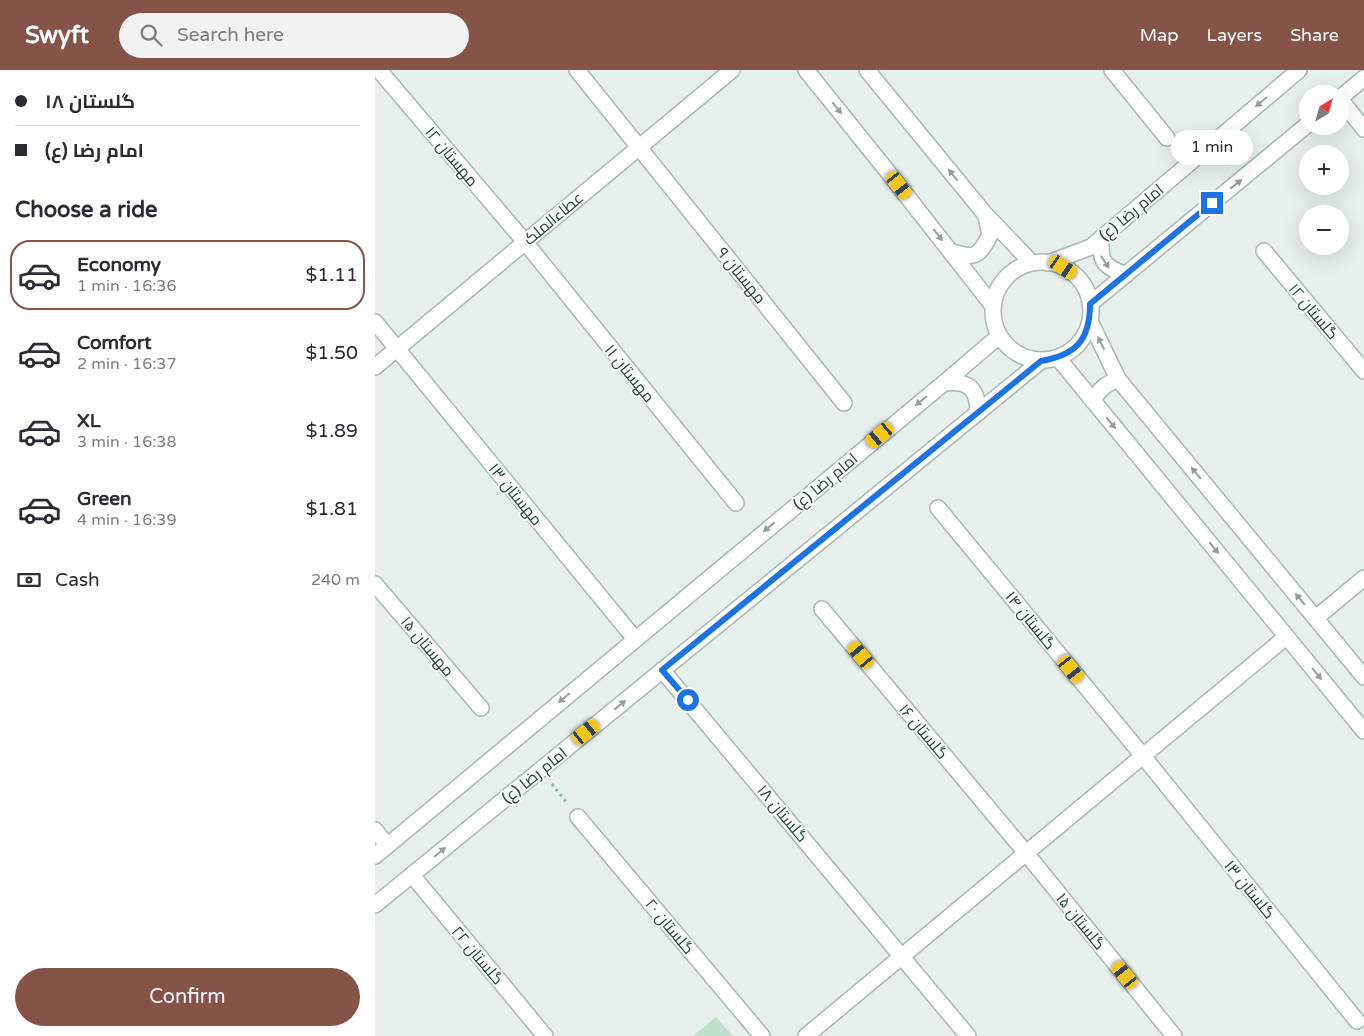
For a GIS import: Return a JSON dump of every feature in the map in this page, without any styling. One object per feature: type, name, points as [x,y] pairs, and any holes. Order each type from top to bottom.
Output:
[{"type":"street","name":"مهستان ۱۲","points":[[379,70],[525,242]]},
{"type":"street","name":"مهستان ۹","points":[[577,70],[844,403]]},
{"type":"street","name":"عطاءالملک","points":[[375,366],[732,70]]},
{"type":"street","points":[[806,70],[993,306]]},
{"type":"street","points":[[867,70],[985,214],[1032,263]]},
{"type":"street","points":[[1112,70],[1167,138]]},
{"type":"street","name":"امام رضا (ع)","points":[[1048,263],[1091,247],[1299,70]]},
{"type":"street","points":[[1349,90],[1364,78]]},
{"type":"street","points":[[1349,109],[1364,128]]},
{"type":"street","points":[[1090,304],[1299,131]]},
{"type":"street","points":[[950,251],[967,257],[977,254],[981,250],[991,235],[985,214]]},
{"type":"street","points":[[1101,238],[1101,255],[1110,269],[1126,275]]},
{"type":"street","name":"مهستان ۱۱","points":[[525,242],[736,503]]},
{"type":"street","name":"گلستان ۱۲","points":[[1264,251],[1364,371]]},
{"type":"street","points":[[1032,263],[1048,263],[1063,267],[1076,276],[1085,288],[1090,304],[1090,321],[1083,337],[1073,350],[1058,358],[1041,361],[1024,357],[1010,349],[999,336],[993,321],[993,306],[997,291],[1005,278],[1018,268],[1032,263]]},
{"type":"street","points":[[1090,321],[1118,379],[1364,677]]},
{"type":"street","name":"مهستان ۱۳","points":[[375,322],[635,639]]},
{"type":"street","name":"امام رضا (ع)","points":[[375,856],[999,336]]},
{"type":"street","points":[[1058,358],[1364,731]]},
{"type":"street","name":"امام رضا (ع)","points":[[375,905],[1041,361]]},
{"type":"street","points":[[1093,401],[1107,383],[1118,379]]},
{"type":"street","points":[[944,383],[957,381],[970,387],[978,399],[977,413]]},
{"type":"street","name":"گلستان ۱۴","points":[[939,508],[1143,756]]},
{"type":"street","points":[[1316,618],[1364,578]]},
{"type":"street","name":"مهستان ۱۵","points":[[375,584],[481,708]]},
{"type":"street","name":"گلستان ۱۶","points":[[823,609],[1026,853]]},
{"type":"street","points":[[806,1036],[1287,637]]},
{"type":"street","name":"گلستان ۱۸","points":[[662,670],[968,1036]]},
{"type":"street","name":"گلستان ۱۳","points":[[1143,756],[1357,1021]]},
{"type":"street","name":"گلستان ۲۰","points":[[578,817],[762,1036]]},
{"type":"street","points":[[375,830],[387,845]]},
{"type":"street","name":"گلستان ۱۵","points":[[1026,853],[1175,1036]]},
{"type":"street","name":"گلستان ۲۲","points":[[412,874],[545,1036]]},
{"type":"path","points":[[540,770],[578,817]]},
{"type":"green space","points":[[716,1017],[733,1036],[693,1036]]},
{"type":"route","points":[[688,700],[662,670],[1041,361],[1058,358],[1073,350],[1083,337],[1090,321],[1090,304],[1212,203]]}]
